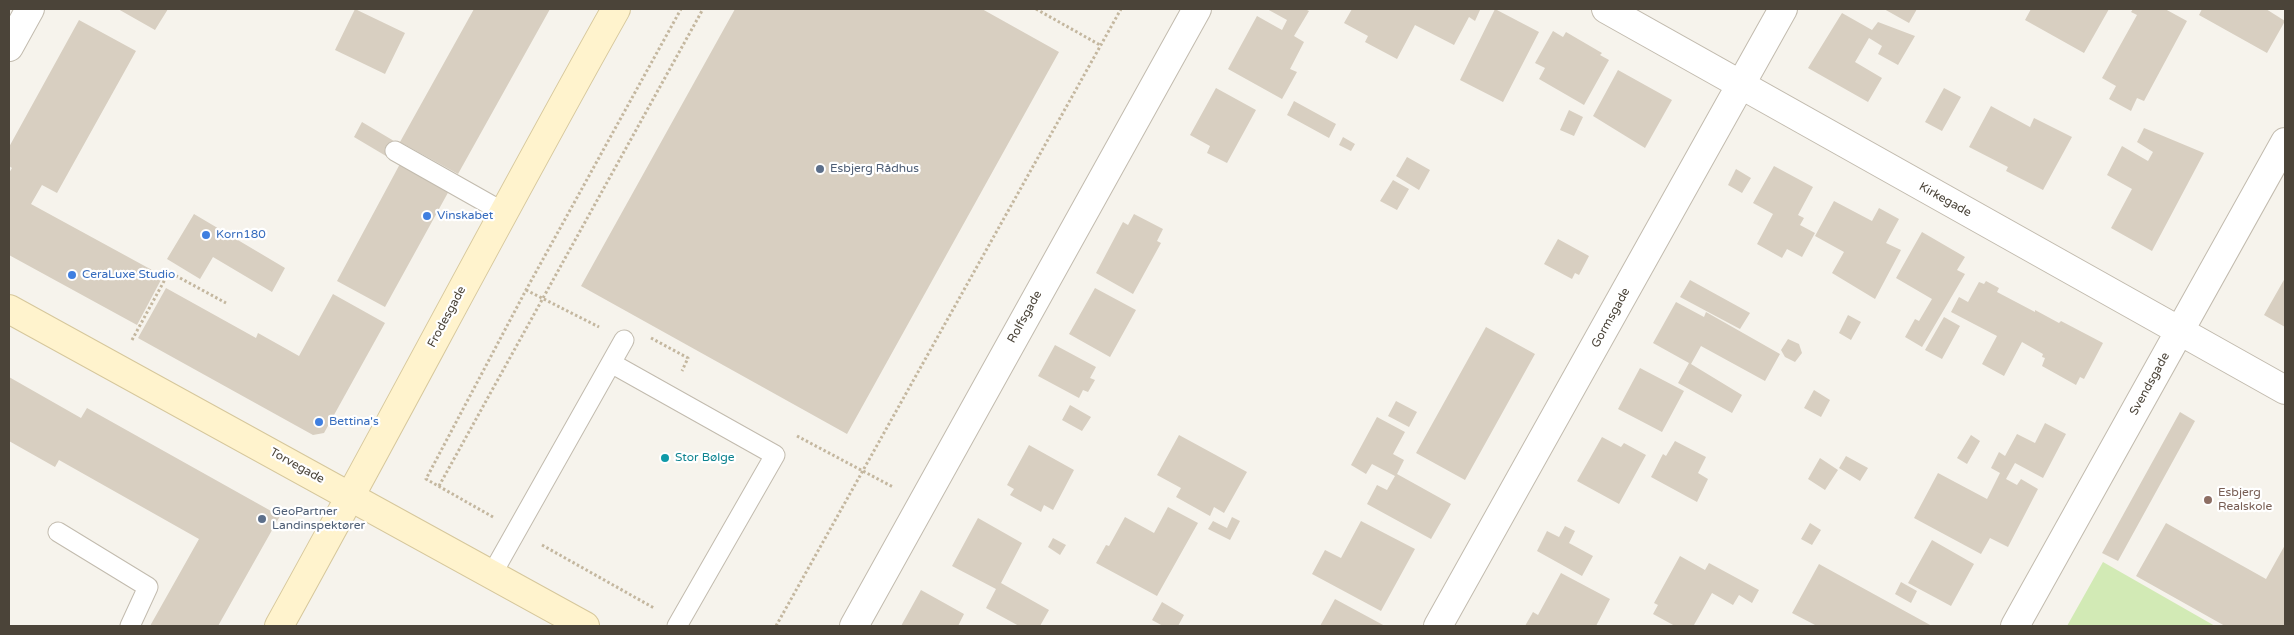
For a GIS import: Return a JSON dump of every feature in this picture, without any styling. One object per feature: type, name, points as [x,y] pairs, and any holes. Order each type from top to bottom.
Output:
[{"type":"main road","name":"Frodesgade","points":[[279,626],[352,496],[503,212],[616,9]]},
{"type":"main road","name":"Torvegade","points":[[9,309],[352,496],[585,626]]},
{"type":"street","points":[[9,47],[30,9]]},
{"type":"street","name":"Rolfsgade","points":[[854,626],[1197,9]]},
{"type":"street","name":"Kirkegade","points":[[1606,9],[1740,86],[2285,390]]},
{"type":"street","name":"Gormsgade","points":[[1438,626],[1783,9]]},
{"type":"street","name":"Svendsgade","points":[[2015,626],[2285,142]]},
{"type":"lane","points":[[395,151],[503,212]]},
{"type":"lane","points":[[492,574],[624,340]]},
{"type":"lane","points":[[611,364],[775,455],[677,626]]},
{"type":"lane","points":[[58,532],[148,587],[130,626]]},
{"type":"path","points":[[567,310],[526,290],[680,9]]},
{"type":"path","points":[[438,486],[703,9]]},
{"type":"path","points":[[1036,9],[1100,45]]},
{"type":"path","points":[[776,626],[1120,9]]},
{"type":"path","points":[[117,368],[169,272],[226,303]]},
{"type":"path","points":[[648,336],[688,358],[682,371]]},
{"type":"path","points":[[835,457],[862,471]]},
{"type":"green space","points":[[2103,562],[2215,626],[2067,626]]},
{"type":"building","points":[[118,9],[168,9],[155,30]]},
{"type":"building","points":[[355,9],[405,33],[385,74],[335,50]]},
{"type":"building","points":[[474,9],[550,9],[458,174],[400,142]]},
{"type":"building","name":"Esbjerg Rådhus","points":[[735,9],[982,9],[1059,52],[847,434],[581,286]]},
{"type":"building","points":[[1267,9],[1305,9],[1309,11],[1294,36],[1304,42],[1290,69],[1297,72],[1282,99],[1228,69],[1257,16],[1282,30],[1287,20]]},
{"type":"building","points":[[1352,9],[1480,10],[1475,21],[1469,17],[1454,45],[1415,25],[1397,59],[1365,42],[1368,36],[1344,23]]},
{"type":"building","points":[[1495,9],[1539,32],[1503,102],[1460,80]]},
{"type":"building","points":[[1884,9],[1917,9],[1909,23]]},
{"type":"building","points":[[2031,9],[2109,9],[2084,53],[2025,20]]},
{"type":"building","points":[[2133,9],[2165,9],[2187,21],[2144,101],[2137,98],[2131,111],[2109,99],[2116,86],[2102,78],[2137,15],[2131,12]]},
{"type":"building","points":[[2202,9],[2266,9],[2285,21],[2267,53],[2199,15]]},
{"type":"building","points":[[1842,13],[1872,30],[1878,22],[1915,36],[1898,65],[1878,54],[1882,46],[1869,38],[1855,62],[1882,78],[1868,102],[1808,68]]},
{"type":"building","points":[[79,20],[136,51],[57,193],[42,185],[31,204],[163,276],[137,325],[9,255],[9,173],[12,168],[9,166],[9,147]]},
{"type":"building","points":[[1553,31],[1563,37],[1566,32],[1602,53],[1600,55],[1609,60],[1584,105],[1539,79],[1545,68],[1535,63]]},
{"type":"building","points":[[1618,70],[1672,100],[1645,148],[1593,116]]},
{"type":"building","points":[[1216,88],[1256,110],[1227,163],[1207,153],[1210,146],[1190,135]]},
{"type":"building","points":[[1944,88],[1961,97],[1942,131],[1925,122]]},
{"type":"building","points":[[1294,101],[1336,124],[1329,138],[1287,115]]},
{"type":"building","points":[[1991,106],[2030,127],[2034,118],[2072,137],[2043,190],[2006,171],[2008,167],[1969,147]]},
{"type":"building","points":[[1569,110],[1583,117],[1574,136],[1560,130]]},
{"type":"building","points":[[362,122],[394,141],[386,156],[354,137]]},
{"type":"building","points":[[2144,128],[2204,153],[2152,251],[2111,228],[2132,189],[2107,175],[2122,146],[2148,161],[2153,152],[2137,142]]},
{"type":"building","points":[[1343,137],[1355,144],[1351,151],[1339,145]]},
{"type":"building","points":[[1407,157],[1430,170],[1419,190],[1396,176]]},
{"type":"building","points":[[401,162],[450,189],[385,307],[337,281]]},
{"type":"building","points":[[1774,166],[1813,187],[1798,215],[1804,218],[1800,225],[1815,233],[1802,257],[1787,249],[1782,258],[1757,244],[1773,214],[1753,203]]},
{"type":"building","points":[[1736,169],[1751,178],[1742,193],[1728,185]]},
{"type":"building","points":[[1393,180],[1409,189],[1397,210],[1380,201]]},
{"type":"building","points":[[1834,201],[1872,221],[1879,208],[1899,219],[1886,243],[1901,250],[1875,299],[1832,273],[1844,252],[1815,236]]},
{"type":"building","name":"Korn180","points":[[194,214],[285,268],[272,292],[213,257],[200,279],[167,259]]},
{"type":"building","points":[[1134,214],[1163,229],[1157,241],[1161,243],[1133,294],[1096,273],[1123,222],[1128,225]]},
{"type":"building","points":[[1922,232],[1965,257],[1957,270],[1965,274],[1922,347],[1905,337],[1915,319],[1919,321],[1932,299],[1896,278]]},
{"type":"building","points":[[1558,239],[1589,256],[1579,275],[1575,273],[1572,279],[1544,264]]},
{"type":"building","points":[[2285,278],[2285,327],[2264,315]]},
{"type":"building","points":[[1690,280],[1750,313],[1740,329],[1680,297]]},
{"type":"building","points":[[1986,281],[1999,288],[1997,292],[2059,323],[2061,321],[2103,343],[2084,379],[2080,377],[2076,385],[2042,366],[2045,358],[2042,357],[2043,354],[2022,342],[2004,376],[1982,364],[1997,336],[1951,312],[1959,297],[1968,302],[1979,282],[1984,284]]},
{"type":"building","points":[[166,288],[256,338],[258,333],[299,356],[333,294],[385,323],[324,433],[313,435],[138,338]]},
{"type":"building","points":[[1095,288],[1136,310],[1110,357],[1069,334]]},
{"type":"building","points":[[1676,302],[1704,317],[1706,312],[1780,354],[1765,381],[1701,346],[1691,364],[1742,395],[1732,413],[1678,383],[1689,363],[1653,343]]},
{"type":"building","points":[[1848,315],[1861,322],[1851,340],[1839,333]]},
{"type":"building","points":[[1944,317],[1960,326],[1942,359],[1925,350]]},
{"type":"building","points":[[1486,327],[1535,354],[1465,480],[1416,453]]},
{"type":"building","points":[[1788,339],[1799,344],[1802,353],[1795,362],[1785,357],[1781,350]]},
{"type":"building","points":[[1055,345],[1096,367],[1090,378],[1095,380],[1088,392],[1083,390],[1079,398],[1038,376]]},
{"type":"building","points":[[1640,368],[1684,391],[1662,432],[1618,409]]},
{"type":"building","points":[[9,377],[81,418],[87,408],[280,516],[218,626],[150,626],[199,539],[59,460],[55,467],[9,441]]},
{"type":"building","points":[[1814,390],[1830,400],[1821,417],[1804,408]]},
{"type":"building","points":[[1396,401],[1417,412],[1409,427],[1388,416]]},
{"type":"building","points":[[1070,405],[1091,417],[1082,431],[1062,420]]},
{"type":"building","points":[[2180,412],[2195,421],[2118,561],[2102,553]]},
{"type":"building","points":[[1377,417],[1405,432],[1393,454],[1404,460],[1397,474],[1451,504],[1431,539],[1367,504],[1377,485],[1387,490],[1395,476],[1372,464],[1366,474],[1351,465]]},
{"type":"building","points":[[2045,423],[2066,434],[2043,478],[2015,463],[2006,479],[2017,485],[2021,479],[2038,489],[2008,547],[1990,538],[1981,554],[1914,518],[1938,473],[1987,499],[2000,473],[1991,468],[1999,452],[2005,456],[2017,434],[2035,443]]},
{"type":"building","points":[[1179,435],[1247,472],[1224,513],[1214,507],[1210,516],[1176,497],[1181,488],[1157,475]]},
{"type":"building","points":[[1971,435],[1980,441],[1967,464],[1957,458]]},
{"type":"building","points":[[1602,437],[1621,447],[1624,443],[1646,455],[1619,504],[1577,481]]},
{"type":"building","points":[[1675,441],[1706,457],[1698,473],[1708,479],[1697,502],[1651,477],[1663,454],[1666,456]]},
{"type":"building","points":[[1029,445],[1074,470],[1053,510],[1044,505],[1041,512],[1010,495],[1014,489],[1007,485]]},
{"type":"building","points":[[1846,456],[1868,468],[1860,481],[1839,468]]},
{"type":"building","points":[[1820,458],[1838,470],[1825,490],[1808,479]]},
{"type":"building","points":[[1168,507],[1198,523],[1157,596],[1096,563],[1106,545],[1109,546],[1125,517],[1154,533]]},
{"type":"building","points":[[1232,517],[1240,521],[1230,540],[1208,529],[1213,521],[1227,528]]},
{"type":"building","points":[[978,518],[1022,543],[1001,583],[1049,610],[1040,626],[1019,626],[986,608],[996,589],[952,566]]},
{"type":"building","points":[[1361,521],[1415,549],[1381,611],[1312,574],[1325,550],[1341,558]]},
{"type":"building","points":[[1810,523],[1821,530],[1812,545],[1801,539]]},
{"type":"building","points":[[2166,523],[2266,579],[2285,545],[2285,626],[2225,626],[2136,576]]},
{"type":"building","points":[[1565,526],[1575,531],[1569,543],[1593,556],[1582,576],[1537,551],[1547,531],[1559,537]]},
{"type":"building","points":[[1053,538],[1066,545],[1060,555],[1048,547]]},
{"type":"building","points":[[1932,540],[1974,564],[1951,606],[1908,583]]},
{"type":"building","points":[[1680,556],[1705,570],[1709,563],[1759,590],[1752,603],[1739,595],[1733,605],[1712,593],[1694,625],[1675,626],[1653,614],[1658,605],[1654,603]]},
{"type":"building","points":[[1819,564],[1932,626],[1817,626],[1792,613]]},
{"type":"building","points":[[1561,573],[1610,599],[1596,626],[1525,626],[1533,612],[1538,615]]},
{"type":"building","points":[[1901,582],[1917,591],[1911,603],[1895,594]]},
{"type":"building","points":[[921,590],[964,614],[958,626],[901,626]]},
{"type":"building","points":[[1335,599],[1385,626],[1320,626]]},
{"type":"building","points":[[1162,602],[1184,615],[1178,626],[1163,626],[1152,620]]},
{"type":"place","name":"Esbjerg Rådhus","points":[[820,169]]},
{"type":"place","name":"Vinskabet","points":[[427,216]]},
{"type":"place","name":"Korn180","points":[[206,235]]},
{"type":"place","name":"CeraLuxe Studio","points":[[72,275]]},
{"type":"place","name":"Bettina's","points":[[319,422]]},
{"type":"place","name":"Stor Bølge","points":[[665,458]]},
{"type":"place","name":"Esbjerg Realskole","points":[[2208,500]]},
{"type":"place","name":"GeoPartner Landinspektører","points":[[262,519]]}]
